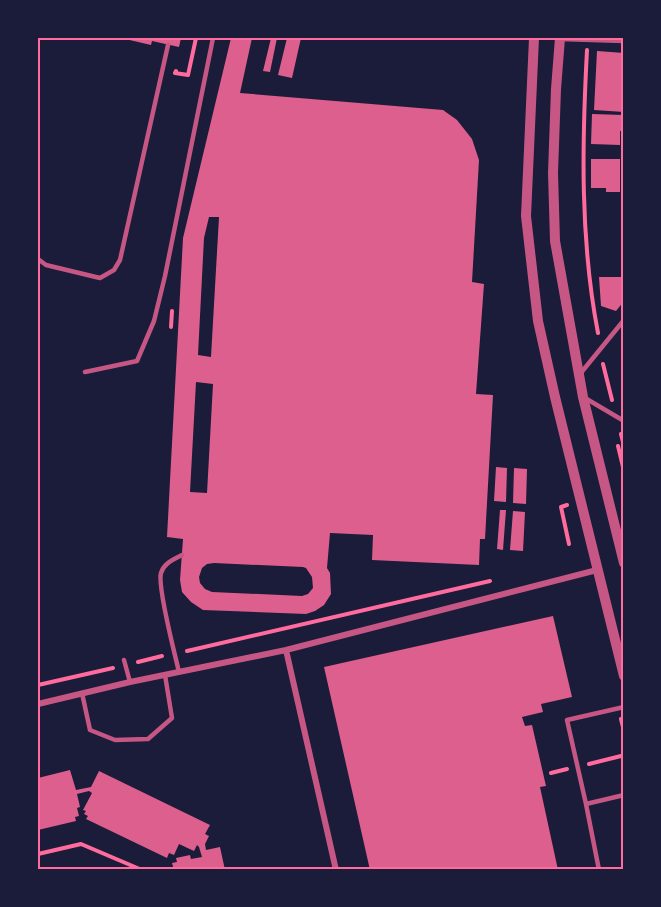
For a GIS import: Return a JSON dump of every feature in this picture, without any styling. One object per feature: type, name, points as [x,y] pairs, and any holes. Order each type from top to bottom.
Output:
[{"type":"street","points":[[534,38],[526,216],[538,321],[624,676]]},
{"type":"street","points":[[560,38],[553,173],[555,241],[583,397],[624,563]]},
{"type":"street","points":[[38,704],[130,682],[286,650],[597,570]]},
{"type":"street","points":[[286,650],[336,870]]},
{"type":"lane","points":[[85,372],[137,361],[154,321],[213,38]]},
{"type":"lane","points":[[560,38],[624,41]]},
{"type":"lane","points":[[38,259],[46,265],[100,278],[114,270],[120,260],[168,45]]},
{"type":"lane","points":[[580,375],[624,320]]},
{"type":"lane","points":[[583,397],[624,422]]},
{"type":"lane","points":[[179,672],[163,600],[160,575],[167,563],[182,555]]},
{"type":"lane","points":[[124,660],[130,682]]},
{"type":"lane","points":[[81,693],[90,730],[115,740],[147,739],[172,718],[165,675]]},
{"type":"lane","points":[[600,870],[567,720],[624,707]]},
{"type":"lane","points":[[586,804],[624,795]]},
{"type":"path","points":[[188,75],[196,38]]},
{"type":"path","points":[[588,40],[583,158],[585,232],[592,304],[598,336]]},
{"type":"path","points":[[603,364],[615,409]]},
{"type":"path","points":[[619,428],[624,446]]},
{"type":"path","points":[[618,446],[624,471]]},
{"type":"path","points":[[561,507],[569,544]]},
{"type":"path","points":[[129,664],[494,580]]},
{"type":"path","points":[[38,685],[117,667]]},
{"type":"path","points":[[38,854],[81,844],[142,870]]},
{"type":"building","points":[[121,38],[181,38],[179,47],[152,41],[151,45]]},
{"type":"building","points":[[231,38],[252,38],[240,93],[443,110],[457,120],[472,139],[479,160],[472,282],[484,284],[476,394],[493,395],[485,539],[480,539],[479,565],[372,560],[373,535],[330,533],[327,568],[330,573],[331,594],[324,605],[315,611],[306,614],[203,610],[191,602],[182,592],[180,580],[183,539],[167,537],[183,238]],"holes":[[[209,217],[219,217],[211,357],[198,355],[204,238]],[[196,382],[213,384],[207,493],[190,492]],[[207,564],[303,567],[312,577],[313,588],[308,594],[302,596],[212,592],[200,583],[202,568]]]},
{"type":"building","points":[[271,38],[277,38],[270,72],[263,71]]},
{"type":"building","points":[[287,38],[301,38],[292,78],[278,75]]},
{"type":"building","points":[[597,51],[624,53],[624,112],[594,110]]},
{"type":"building","points":[[592,114],[624,115],[623,131],[620,131],[620,145],[591,144]]},
{"type":"building","points":[[591,159],[620,159],[620,192],[606,192],[606,188],[591,188]]},
{"type":"building","points":[[599,277],[624,277],[624,301],[616,311],[601,306]]},
{"type":"building","points":[[496,467],[507,468],[506,502],[494,501]]},
{"type":"building","points":[[514,468],[527,469],[526,504],[513,503]]},
{"type":"building","points":[[500,510],[506,510],[503,550],[497,549]]},
{"type":"building","points":[[513,511],[525,512],[523,551],[510,550]]},
{"type":"building","points":[[553,616],[572,697],[541,704],[543,712],[522,717],[525,726],[532,725],[546,786],[540,787],[558,870],[370,870],[324,667]]},
{"type":"building","points":[[70,770],[76,790],[91,787],[99,771],[210,825],[205,834],[209,836],[205,844],[206,850],[220,847],[225,870],[174,870],[172,863],[177,862],[176,858],[190,855],[191,859],[202,857],[197,845],[194,851],[179,844],[174,855],[169,853],[167,858],[86,819],[88,816],[83,810],[92,793],[89,791],[77,794],[80,807],[77,808],[79,816],[75,817],[76,821],[38,830],[38,778]]}]
